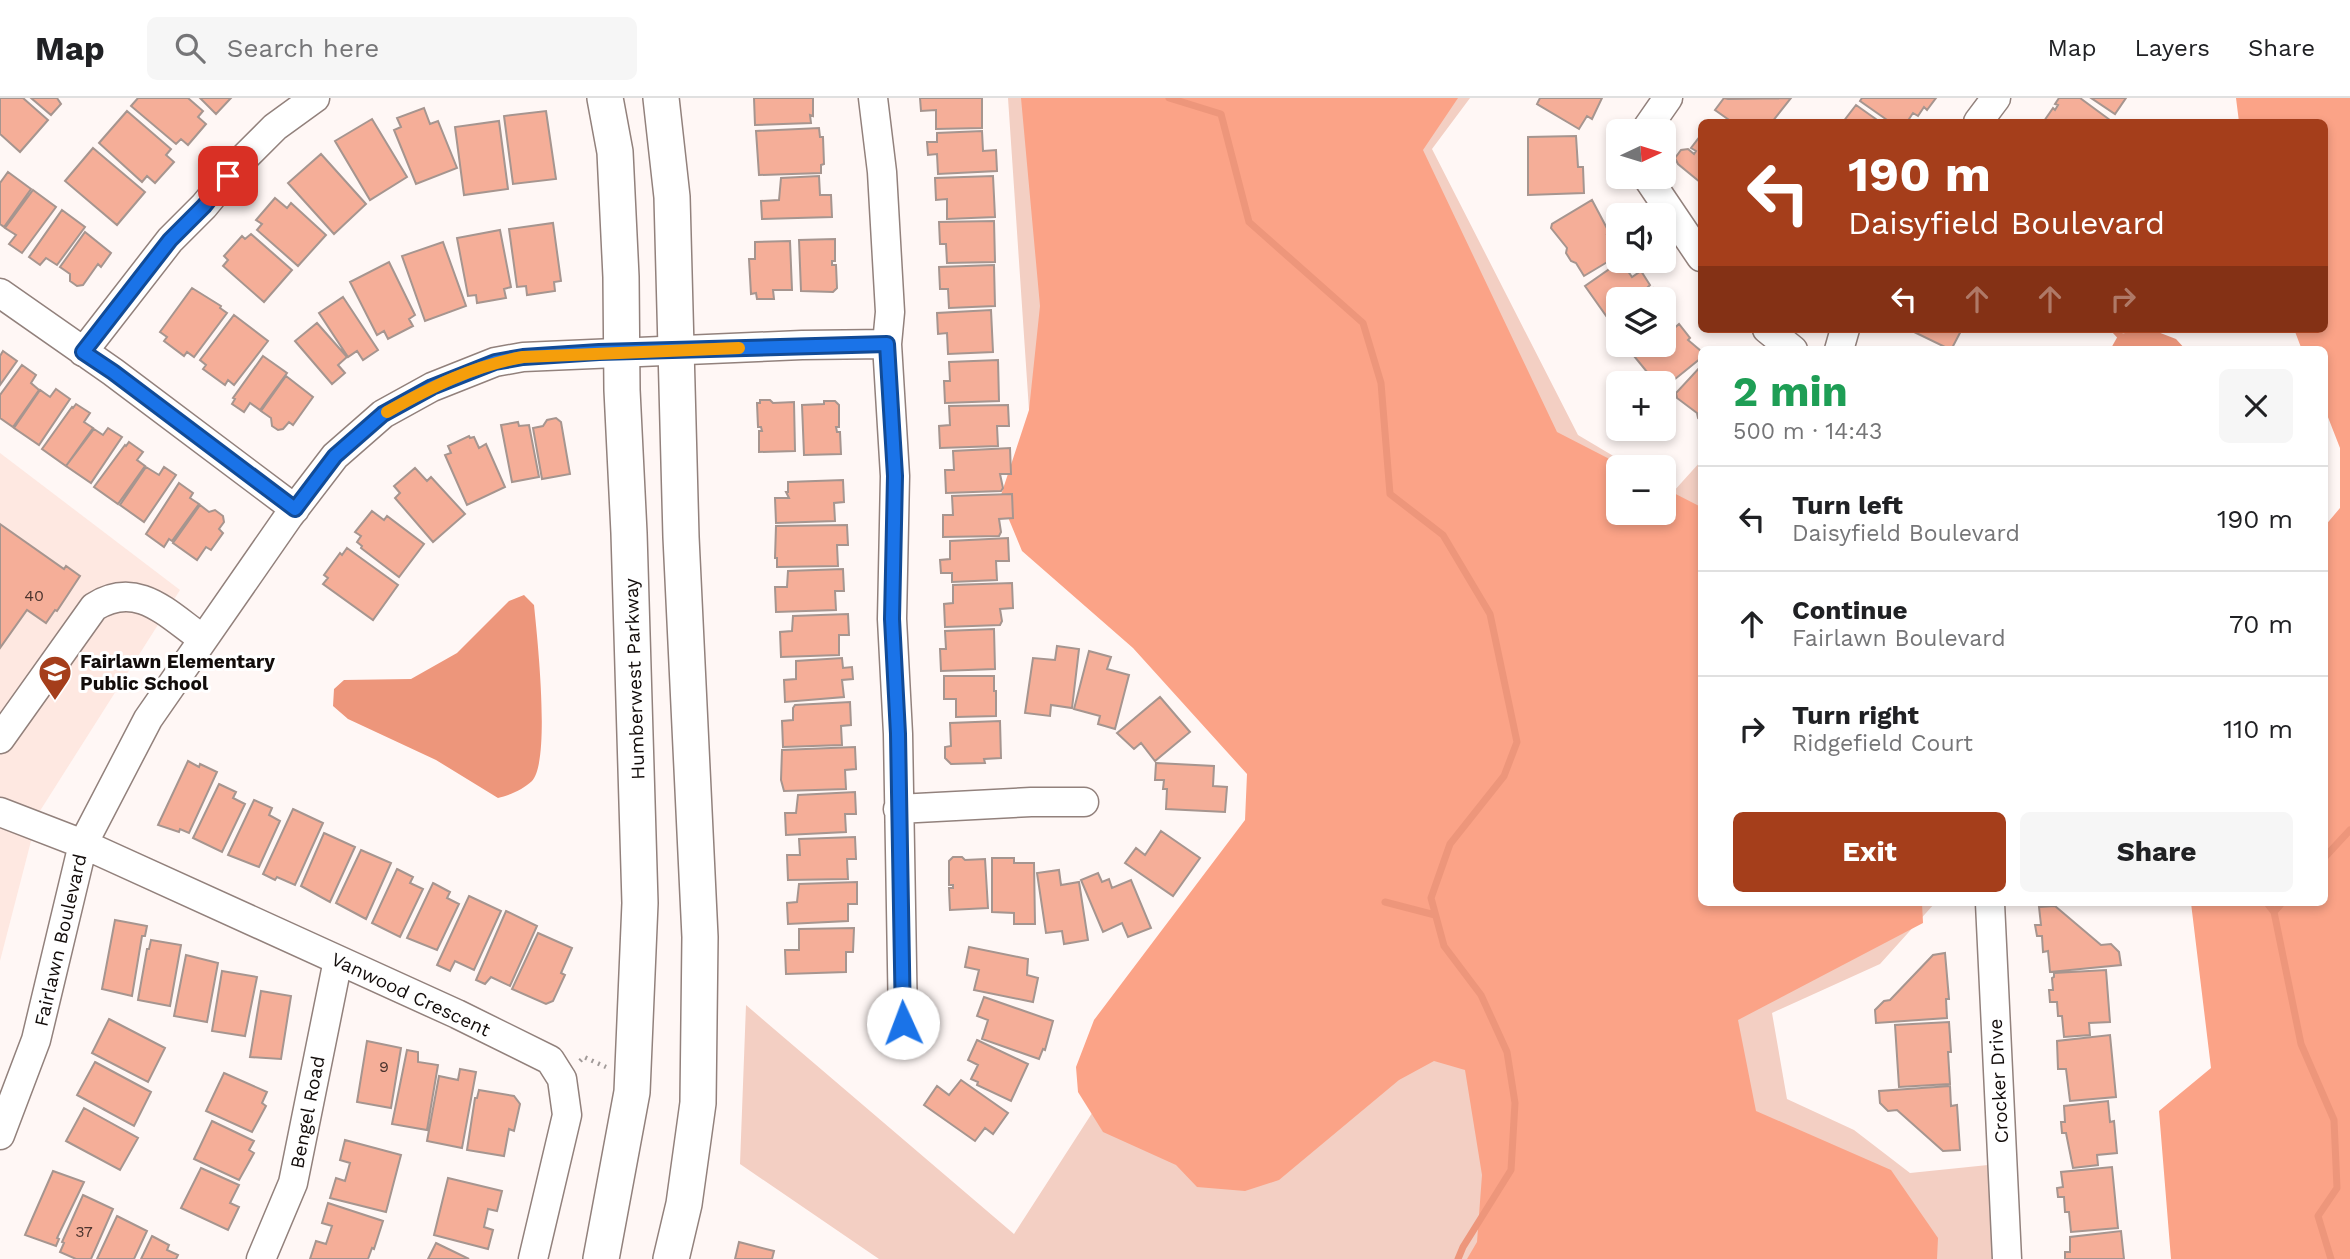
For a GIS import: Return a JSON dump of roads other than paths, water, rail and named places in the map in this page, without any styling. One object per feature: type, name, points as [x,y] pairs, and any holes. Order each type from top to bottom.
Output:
[{"type":"main road","name":"Humberwest Parkway","points":[[601,1259],[632,1092],[640,903],[631,574],[621,352],[621,278],[615,152],[605,98]]},
{"type":"main road","points":[[662,98],[672,197],[681,537],[700,937],[701,1012],[698,1103],[684,1204],[671,1259]]},
{"type":"street","points":[[83,352],[170,240],[204,206],[241,161],[275,127],[315,98]]},
{"type":"street","points":[[873,98],[890,312],[887,344],[895,476],[892,619],[898,734],[903,1023]]},
{"type":"street","points":[[1653,119],[1668,98]]},
{"type":"street","points":[[1980,119],[1996,98]]},
{"type":"street","points":[[1655,189],[1698,253]]},
{"type":"street","points":[[0,293],[113,372],[295,509]]},
{"type":"street","points":[[1772,333],[1788,346]]},
{"type":"street","name":"Fairlawn Boulevard","points":[[0,1135],[36,1040],[83,844],[148,719],[295,509],[335,456],[356,437],[383,414],[432,387],[460,374],[504,360],[621,352],[887,344]]},
{"type":"street","points":[[0,739],[94,607],[106,599],[120,595],[147,600],[202,639]]},
{"type":"street","points":[[898,808],[1084,802]]},
{"type":"street","name":"Vanwood Crescent","points":[[0,812],[83,844],[457,1014],[550,1060],[562,1079],[567,1115],[533,1259]]},
{"type":"street","name":"Crocker Drive","points":[[1990,906],[2007,1259]]},
{"type":"street","name":"Bengel Road","points":[[261,1259],[293,1183],[338,960]]},
{"type":"waterway","points":[[1169,98],[1221,114],[1249,222],[1363,323],[1381,383],[1390,494],[1443,535],[1490,614],[1517,742],[1504,776],[1450,844],[1431,898],[1444,946],[1481,995],[1507,1052],[1515,1103],[1511,1170],[1458,1259]]},
{"type":"waterway","points":[[2118,333],[2129,346]]},
{"type":"waterway","points":[[2328,854],[2350,830]]},
{"type":"waterway","points":[[1385,902],[1435,915]]},
{"type":"waterway","points":[[2269,906],[2274,912],[2301,1044],[2334,1120],[2337,1188],[2318,1216],[2331,1259]]},
{"type":"waterway","points":[[2274,912],[2279,906]]},
{"type":"place","name":"Fairlawn Elementary Public School","points":[[55,702]]}]
